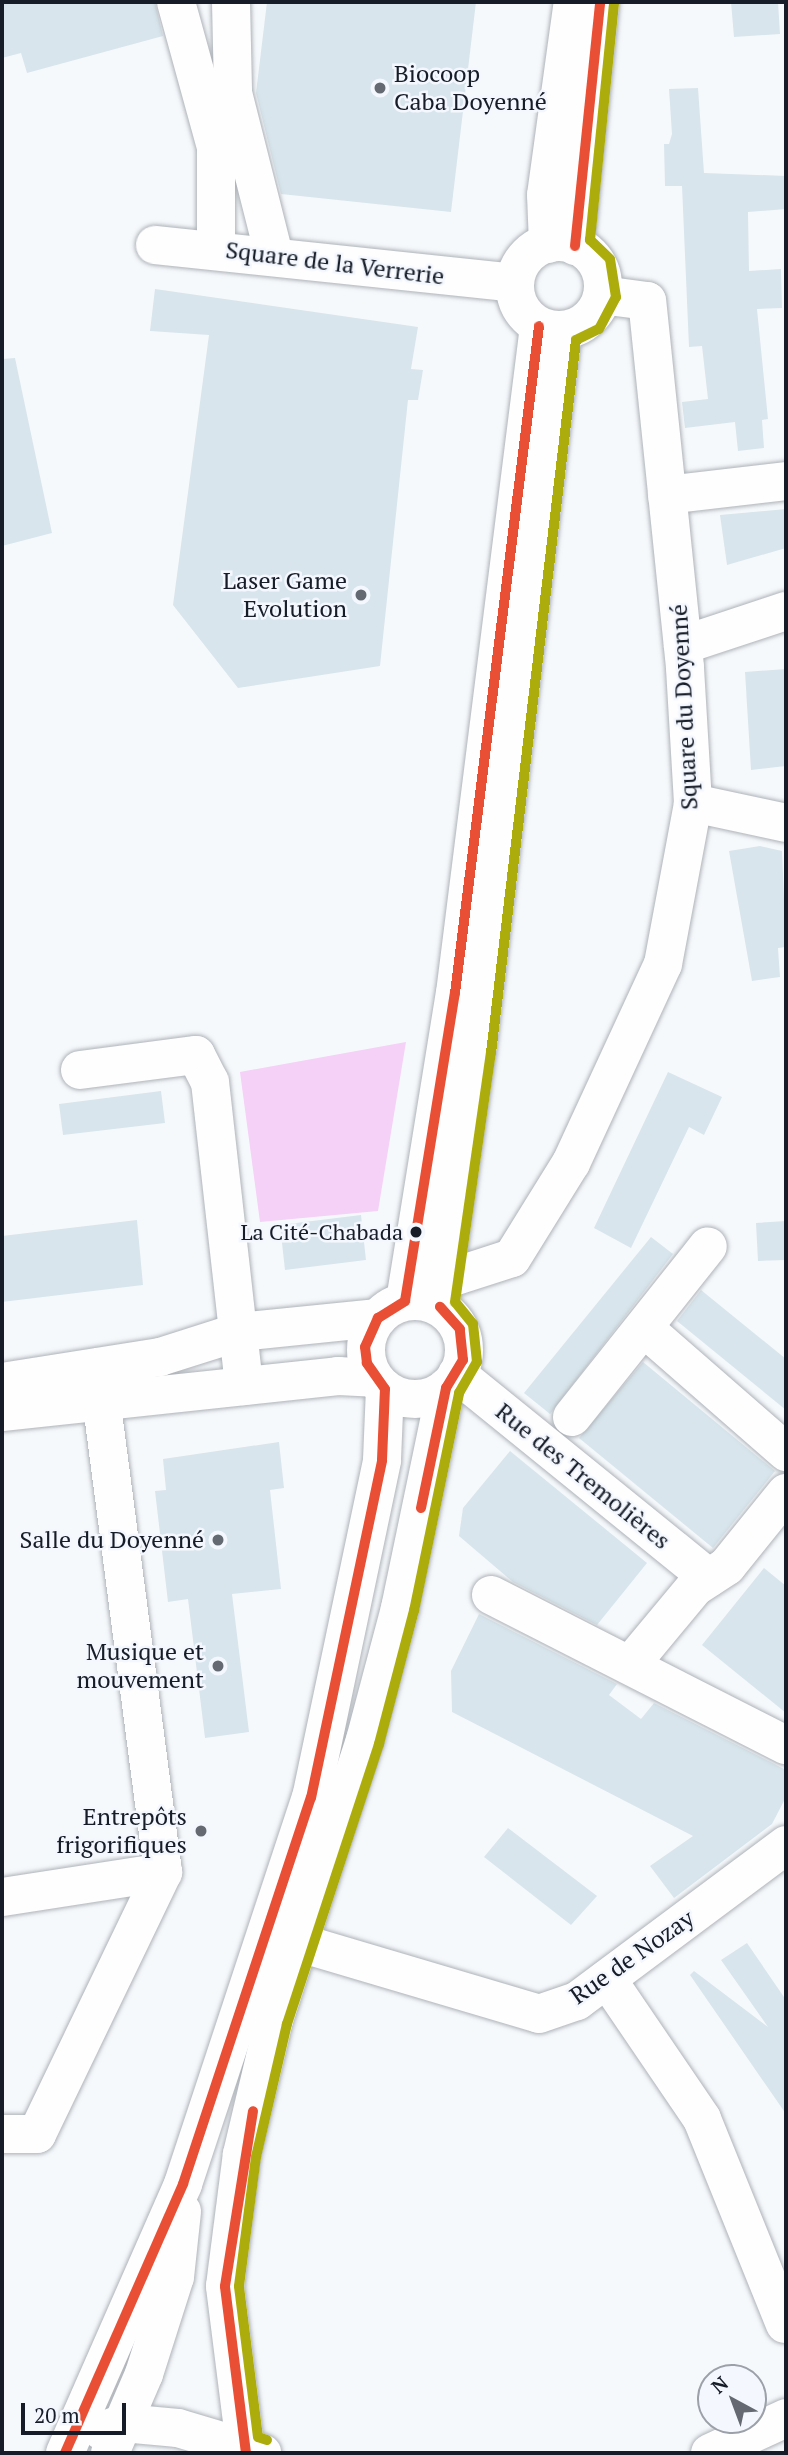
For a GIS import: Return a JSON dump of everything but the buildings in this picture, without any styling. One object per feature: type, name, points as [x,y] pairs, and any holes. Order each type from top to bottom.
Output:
[{"type":"main road","points":[[176,2],[216,147],[216,248]]},
{"type":"main road","points":[[230,2],[233,93],[274,255]]},
{"type":"main road","points":[[562,244],[522,262],[515,283],[520,308],[551,328],[589,319],[602,295],[597,265],[562,244],[546,195],[573,2]]},
{"type":"main road","points":[[562,244],[600,2]]},
{"type":"main road","name":"Square de la Verrerie","points":[[155,245],[216,248],[515,283]]},
{"type":"main road","name":"Square du Doyenné","points":[[100,1384],[160,1357],[239,1332],[417,1302],[512,1258],[570,1163],[663,964],[694,803],[683,645],[646,301],[602,295]]},
{"type":"main road","points":[[65,2453],[183,2184],[311,1798],[382,1460],[380,1384],[365,1347],[417,1302],[455,993],[551,328]]},
{"type":"main road","points":[[667,495],[786,481]]},
{"type":"main road","points":[[683,645],[786,611]]},
{"type":"main road","points":[[694,803],[786,823]]},
{"type":"main road","points":[[80,1070],[196,1055],[211,1082],[244,1386]]},
{"type":"main road","points":[[572,1417],[708,1246]]},
{"type":"main road","points":[[75,2453],[97,2432],[116,2438],[177,2428],[251,2451],[225,2286],[230,2233],[271,2033],[365,1740],[400,1608],[452,1381],[464,1345],[460,1329],[417,1302]]},
{"type":"main road","points":[[644,1328],[786,1452]]},
{"type":"main road","points":[[2,1382],[244,1386],[338,1376],[380,1384],[422,1398],[452,1381]]},
{"type":"main road","name":"Rue des Tremolières","points":[[452,1381],[709,1577]]},
{"type":"main road","points":[[2,1412],[100,1384]]},
{"type":"main road","points":[[2,2134],[37,2134],[163,1872],[100,1384]]},
{"type":"main road","points":[[631,1664],[695,1587],[726,1566],[786,1493]]},
{"type":"main road","points":[[491,1595],[786,1745]]},
{"type":"main road","points":[[300,1943],[288,1932],[288,1922],[310,1852],[311,1798]]},
{"type":"main road","name":"Rue de Nozay","points":[[300,1943],[540,2014],[576,2001],[786,1845]]},
{"type":"main road","points":[[2,1897],[163,1872]]},
{"type":"main road","points":[[607,1979],[702,2119],[785,2323]]},
{"type":"main road","points":[[116,2438],[144,2374],[174,2277],[182,2237],[183,2184]]},
{"type":"main road","points":[[710,2453],[786,2418]]},
{"type":"shaded area","points":[[406,1042],[378,1211],[260,1222],[240,1072]]},
{"type":"transit line","points":[[575,246],[600,2]]},
{"type":"transit line","points":[[267,2440],[258,2437],[239,2286],[256,2157],[287,2024],[379,1744],[414,1611],[459,1393],[477,1362],[473,1324],[455,1302],[491,1053],[576,340],[599,329],[616,297],[610,259],[590,240],[614,3]]},
{"type":"transit line","points":[[405,1301],[455,993],[539,326]]},
{"type":"transit line","points":[[65,2453],[183,2184],[311,1798],[382,1460],[385,1389],[367,1363],[365,1347],[378,1318],[405,1301]]},
{"type":"transit line","points":[[421,1508],[446,1388],[463,1360],[460,1329],[440,1307]]},
{"type":"transit line","points":[[246,2453],[225,2286],[253,2111]]},
{"type":"place","name":"Biocoop Caba Doyenné","points":[[380,88]]},
{"type":"place","name":"Laser Game Evolution","points":[[361,595]]},
{"type":"place","name":"La Cité-Chabada","points":[[416,1232]]},
{"type":"place","name":"Salle du Doyenné","points":[[218,1540]]},
{"type":"place","name":"Musique et mouvement","points":[[218,1666]]},
{"type":"place","name":"Entrepôts frigorifiques","points":[[201,1831]]}]
